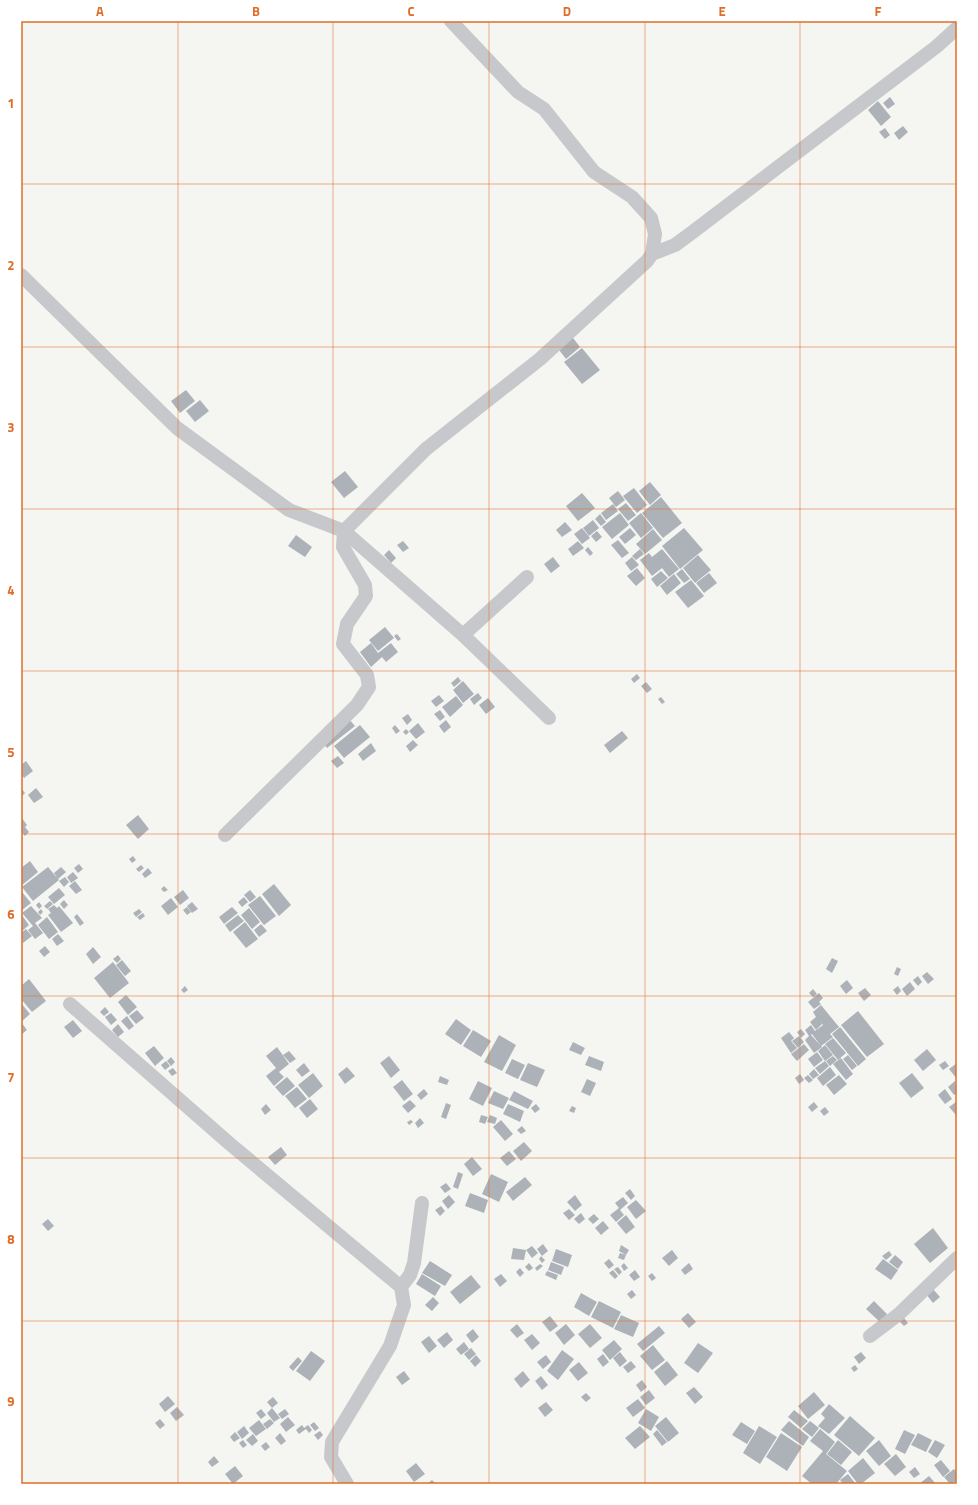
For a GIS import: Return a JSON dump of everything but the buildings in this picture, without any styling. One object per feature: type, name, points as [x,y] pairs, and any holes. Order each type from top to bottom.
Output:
[{"type":"street","points":[[224,835],[357,704],[369,687],[366,675],[343,644],[347,624],[366,596],[365,585],[343,547],[344,531],[426,449],[540,359],[647,261],[652,254],[655,234],[651,218],[632,197],[594,172],[544,109],[518,92],[451,21]]},
{"type":"street","points":[[652,254],[675,245],[690,234],[936,47],[957,28]]},
{"type":"street","points":[[21,275],[177,428],[289,510],[344,531],[464,635],[549,718]]},
{"type":"street","points":[[464,635],[527,577]]},
{"type":"street","points":[[70,1004],[230,1144],[401,1287],[404,1305],[390,1346],[332,1442],[331,1457],[347,1484]]},
{"type":"street","points":[[401,1287],[410,1274],[414,1263],[422,1203]]},
{"type":"street","points":[[870,1336],[899,1314],[957,1258]]}]
